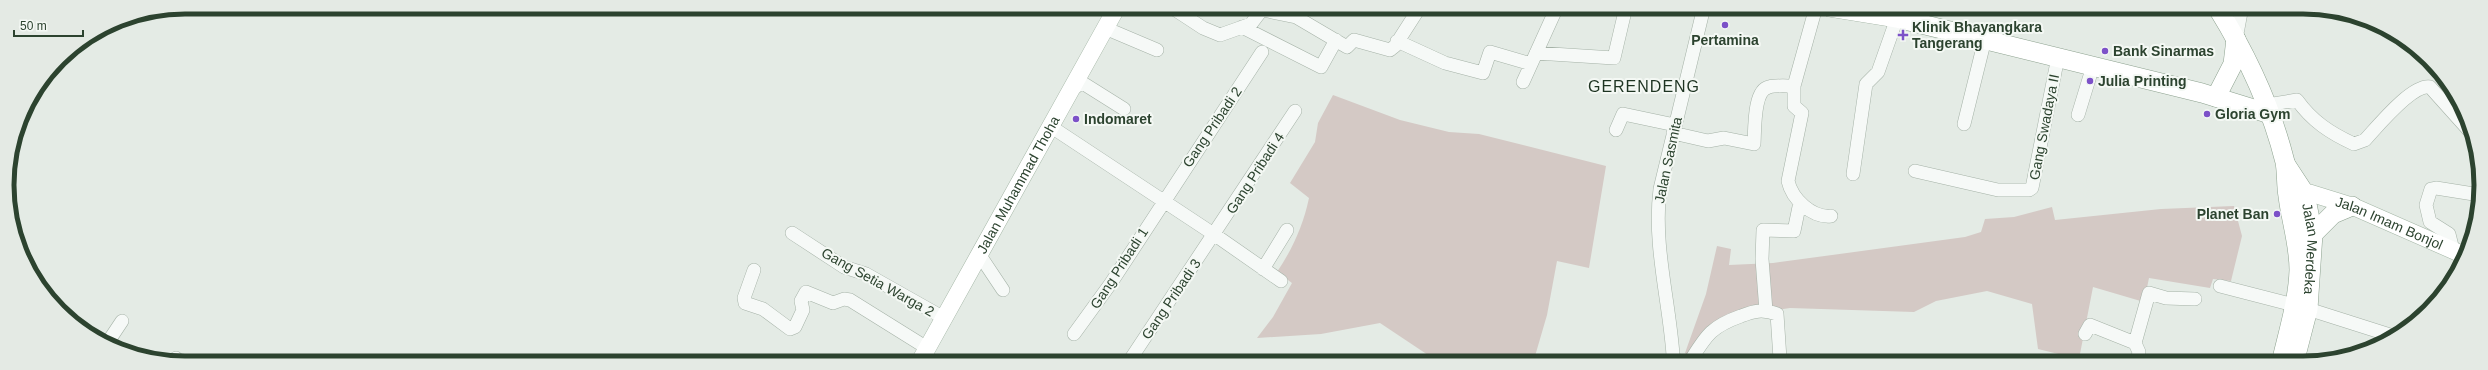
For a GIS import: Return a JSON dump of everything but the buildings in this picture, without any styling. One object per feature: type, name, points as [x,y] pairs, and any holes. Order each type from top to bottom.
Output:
[{"type":"highway","points":[[1880,14],[2269,110]]},
{"type":"highway","name":"Jalan Merdeka","points":[[2221,14],[2251,65],[2269,110],[2296,195],[2313,234],[2295,356]]},
{"type":"highway","points":[[2216,97],[2233,64],[2236,39]]},
{"type":"highway","name":"Jalan Merdeka","points":[[2284,356],[2301,307],[2296,195]]},
{"type":"highway","points":[[2313,234],[2333,214],[2352,206]]},
{"type":"main road","name":"Jalan Muhammad Thoha","points":[[923,356],[1113,14]]},
{"type":"main road","name":"Jalan Imam Bonjol","points":[[2296,195],[2352,206],[2455,251]]},
{"type":"street","points":[[1184,14],[1204,28],[1220,35],[1251,24],[1260,14]]},
{"type":"street","points":[[1284,14],[1296,17],[1347,47],[1354,40],[1390,50],[1415,14]]},
{"type":"street","points":[[1523,82],[1554,14]]},
{"type":"street","points":[[1397,42],[1445,63],[1483,73],[1490,52],[1534,58],[1614,58],[1624,14]]},
{"type":"street","name":"Jalan Sasmita","points":[[1676,356],[1659,247],[1658,210],[1660,189],[1702,14]]},
{"type":"street","points":[[1814,14],[1794,86],[1794,106],[1802,113],[1788,181],[1791,192],[1800,202],[1824,217],[1831,216]]},
{"type":"street","points":[[2236,39],[2241,14]]},
{"type":"street","points":[[1853,174],[1866,84],[1878,72],[1897,18]]},
{"type":"street","points":[[1242,27],[1321,67],[1336,40]]},
{"type":"street","points":[[1105,28],[1158,50]]},
{"type":"street","points":[[1964,124],[1985,39]]},
{"type":"street","name":"Gang Pribadi 2","points":[[1163,201],[1262,52]]},
{"type":"street","name":"Gang Swadaya II","points":[[1915,171],[1998,190],[2029,190],[2032,188],[2058,57]]},
{"type":"street","points":[[2078,115],[2093,66]]},
{"type":"street","points":[[1072,86],[1076,87],[1081,82],[1124,109]]},
{"type":"street","points":[[1616,130],[1623,114],[1708,141],[1724,138],[1754,144],[1757,100],[1762,90],[1768,86],[1794,86]]},
{"type":"street","points":[[2269,110],[2297,100],[2309,117],[2334,135],[2354,144],[2365,140],[2412,92],[2423,86],[2430,87],[2463,124]]},
{"type":"street","name":"Gang Pribadi 4","points":[[1215,235],[1295,111]]},
{"type":"street","points":[[1050,126],[1215,235],[1281,281]]},
{"type":"street","points":[[2455,251],[2449,234],[2430,222],[2426,204],[2431,189],[2436,188],[2474,193]]},
{"type":"street","name":"Gang Pribadi 1","points":[[1074,334],[1111,283],[1163,201]]},
{"type":"street","points":[[1766,310],[1762,259],[1763,230],[1794,231],[1800,202]]},
{"type":"street","points":[[1263,269],[1287,230]]},
{"type":"street","name":"Gang Setia Warga 2","points":[[792,233],[844,267],[866,274],[944,318]]},
{"type":"street","name":"Gang Pribadi 3","points":[[1133,356],[1215,235]]},
{"type":"street","points":[[979,254],[1003,290]]},
{"type":"street","points":[[754,270],[744,298],[746,302],[763,309],[790,329],[794,327],[803,310],[801,301],[806,292],[833,303],[844,299],[850,300],[927,348]]},
{"type":"street","points":[[2220,286],[2301,307],[2386,334]]},
{"type":"street","points":[[2138,356],[2139,352],[2135,343],[2149,293],[2166,298],[2195,299]]},
{"type":"street","points":[[1683,356],[1703,340],[1719,324],[1757,310],[1766,310],[1777,314],[1780,356]]},
{"type":"street","points":[[110,339],[122,321]]},
{"type":"street","points":[[2085,334],[2090,325],[2135,343]]},
{"type":"shaded area","points":[[1333,95],[1400,120],[1449,132],[1479,134],[1606,166],[1589,268],[1557,261],[1547,315],[1535,356],[1430,356],[1380,323],[1321,334],[1257,338],[1273,317],[1292,283],[1277,272],[1297,236],[1304,218],[1309,198],[1290,183],[1315,142],[1318,123]]},
{"type":"shaded area","points":[[2234,206],[2242,236],[2231,281],[2213,279],[2210,288],[2149,278],[2144,302],[2093,287],[2080,356],[2067,356],[2038,349],[2032,304],[1987,291],[1936,301],[1914,312],[1790,308],[1749,314],[1722,325],[1695,356],[1688,356],[1685,353],[1706,294],[1717,246],[1731,249],[1729,265],[1773,263],[1965,237],[1981,232],[1985,219],[2014,217],[2052,207],[2055,220],[2161,209]]},
{"type":"place","name":"Pertamina","points":[[1725,25]]},
{"type":"place","name":"Klinik Bhayangkara Tangerang","points":[[1903,35]]},
{"type":"place","name":"Bank Sinarmas","points":[[2105,51]]},
{"type":"place","name":"Julia Printing","points":[[2090,81]]},
{"type":"place","name":"Gloria Gym","points":[[2207,114]]},
{"type":"place","name":"Indomaret","points":[[1076,119]]},
{"type":"place","name":"Planet Ban","points":[[2277,214]]},
{"type":"district","name":"GERENDENG","points":[[1644,86]]}]
